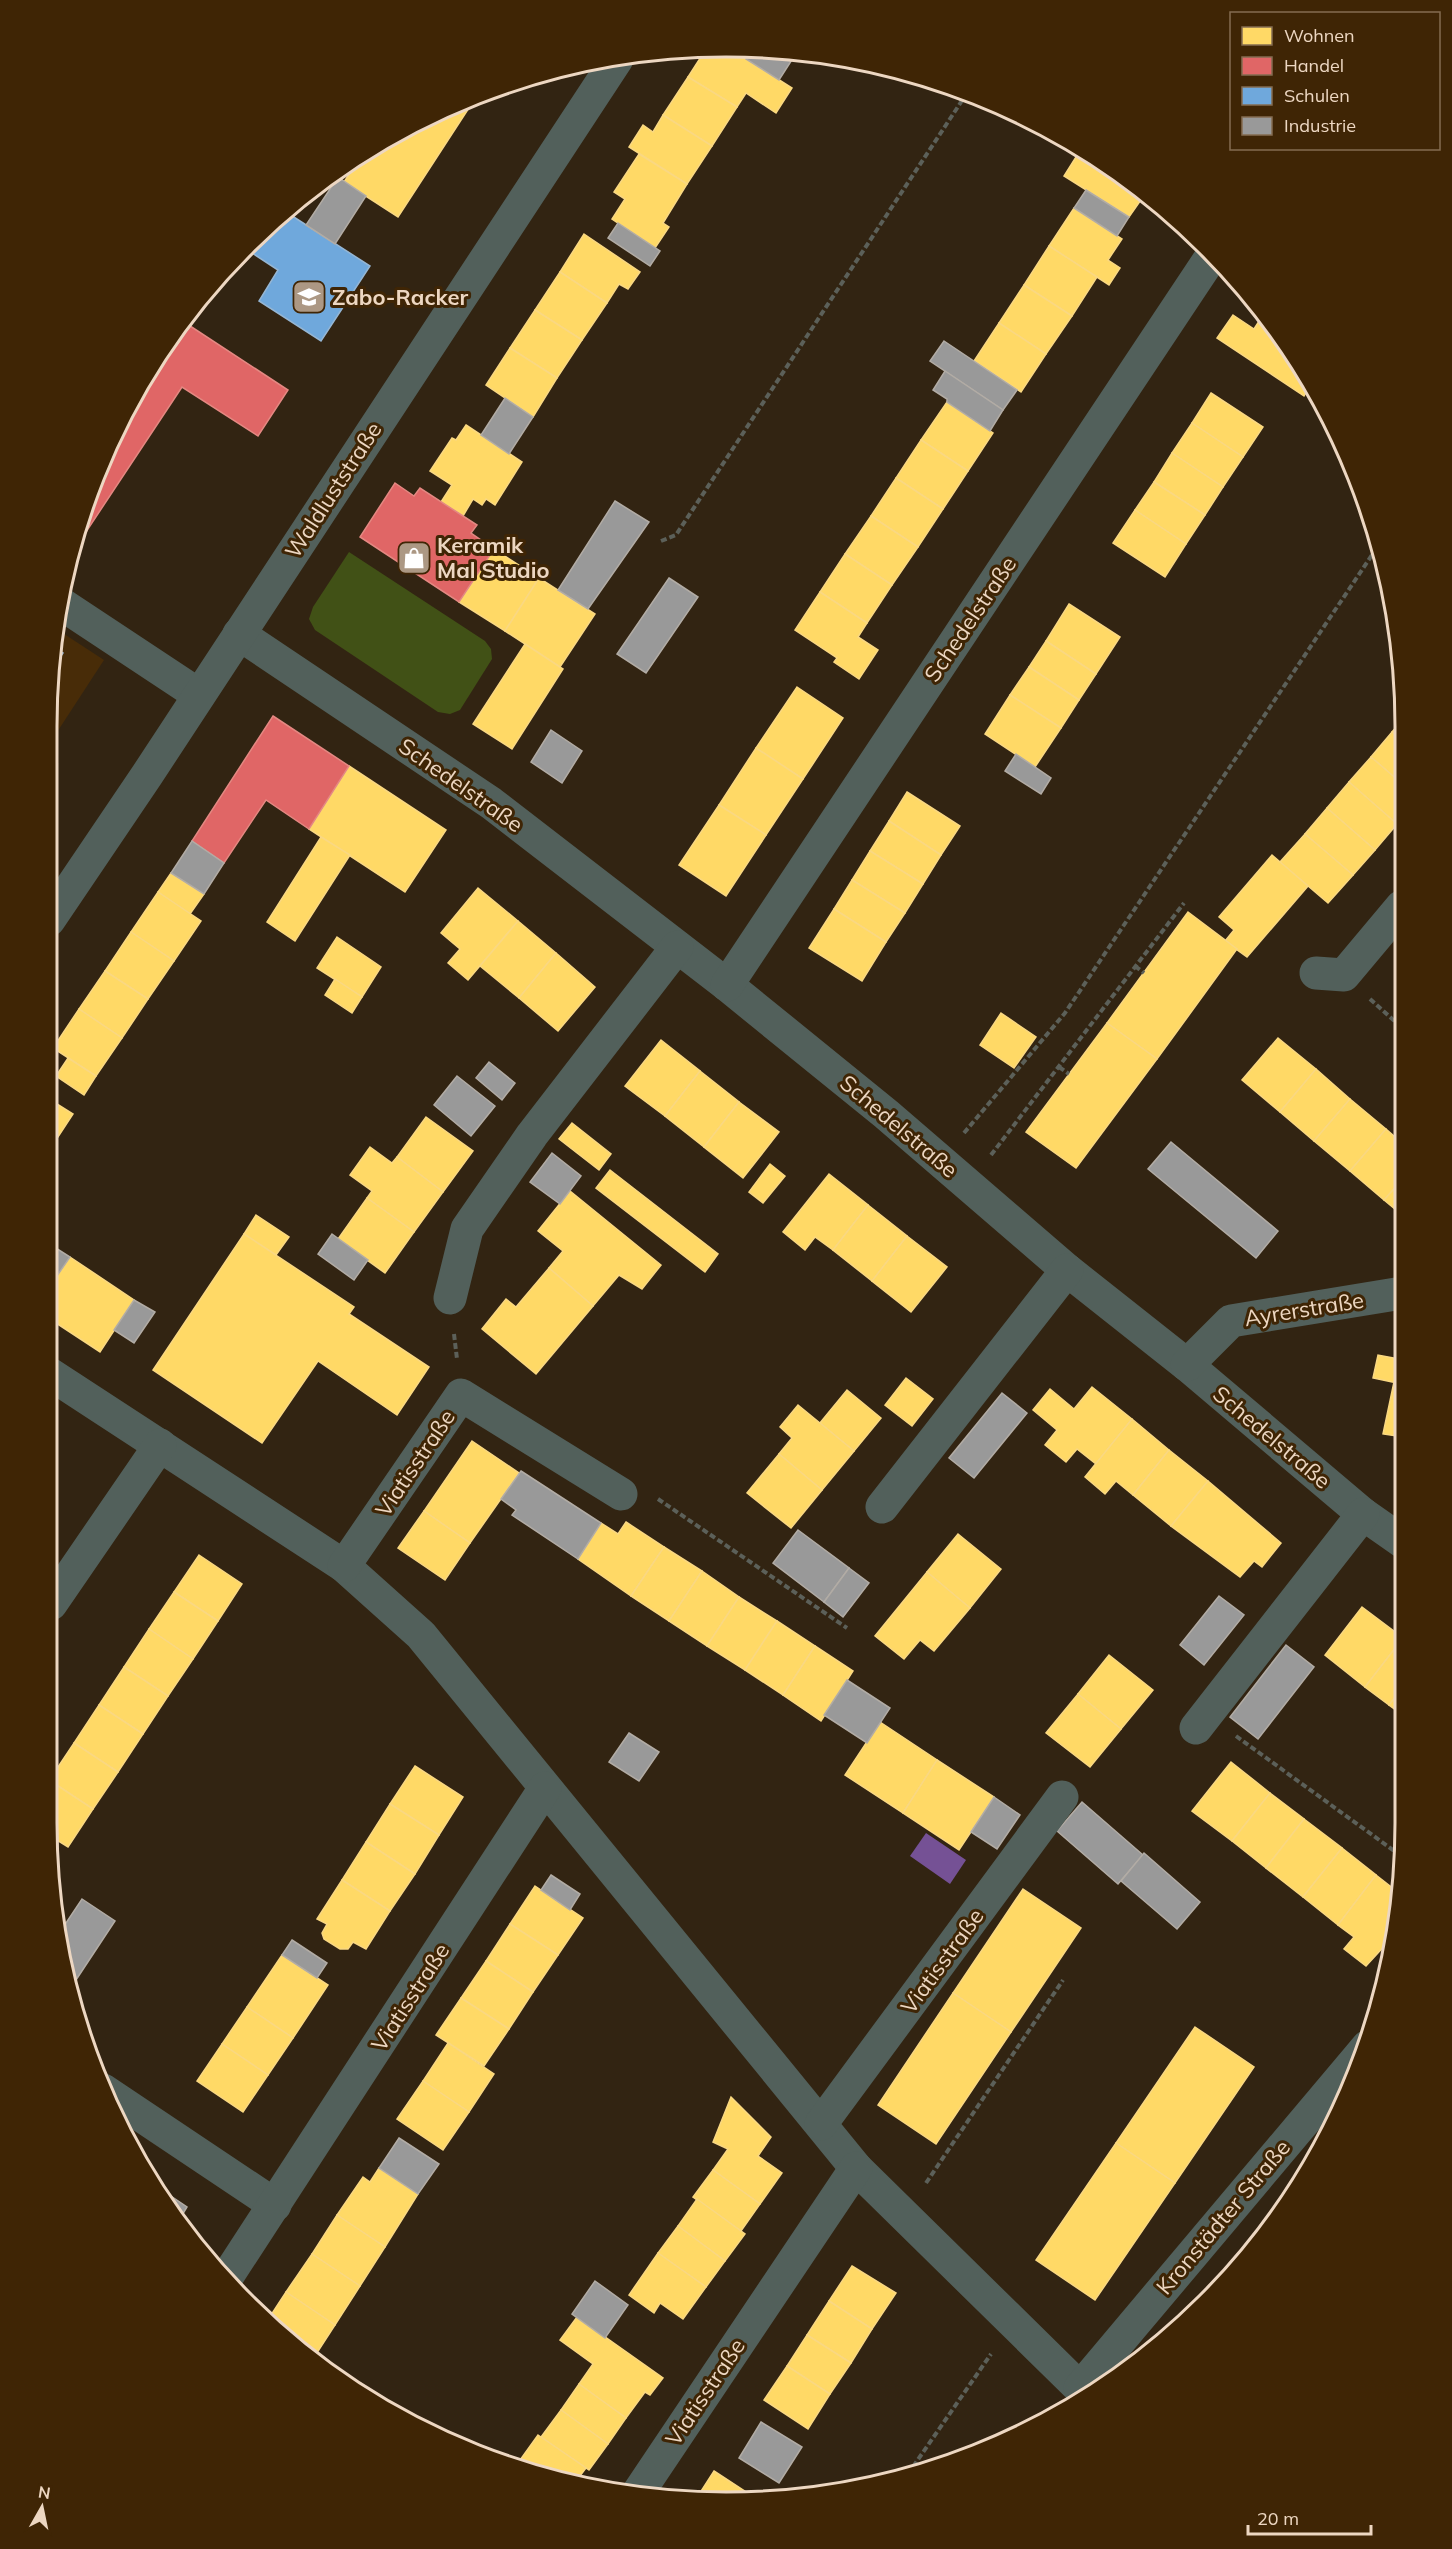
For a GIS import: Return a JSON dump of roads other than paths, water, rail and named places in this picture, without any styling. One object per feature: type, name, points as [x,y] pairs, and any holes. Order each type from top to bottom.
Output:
[{"type":"street","name":"Waldluststraße","points":[[57,908],[611,67]]},
{"type":"street","name":"Schedelstraße","points":[[727,985],[1208,262]]},
{"type":"street","points":[[68,608],[199,695]]},
{"type":"street","name":"Schedelstraße","points":[[238,634],[491,804],[727,985],[940,1161],[1067,1270],[1187,1365],[1363,1514],[1395,1536]]},
{"type":"street","points":[[1316,973],[1344,975],[1395,914]]},
{"type":"street","points":[[450,1298],[467,1229],[532,1136],[677,947]]},
{"type":"street","points":[[882,1507],[1067,1270]]},
{"type":"street","name":"Ayrerstraße","points":[[1187,1365],[1232,1321],[1395,1294]]},
{"type":"street","points":[[57,1379],[344,1566],[421,1635],[856,2168],[1081,2389]]},
{"type":"street","name":"Viatisstraße","points":[[344,1566],[461,1395],[621,1494]]},
{"type":"street","points":[[57,1595],[160,1445]]},
{"type":"street","points":[[1201,1721],[1363,1514]]},
{"type":"street","name":"Viatisstraße","points":[[230,2272],[546,1788]]},
{"type":"street","name":"Viatisstraße","points":[[821,2124],[1062,1797]]},
{"type":"street","name":"Kronstädter Straße","points":[[1091,2383],[1347,2072]]},
{"type":"street","points":[[117,2100],[275,2205]]},
{"type":"street","name":"Viatisstraße","points":[[642,2486],[856,2168]]},
{"type":"place","name":"Zabo-Racker","points":[[309,297]]},
{"type":"place","name":"Keramik Mal Studio","points":[[414,558]]}]
